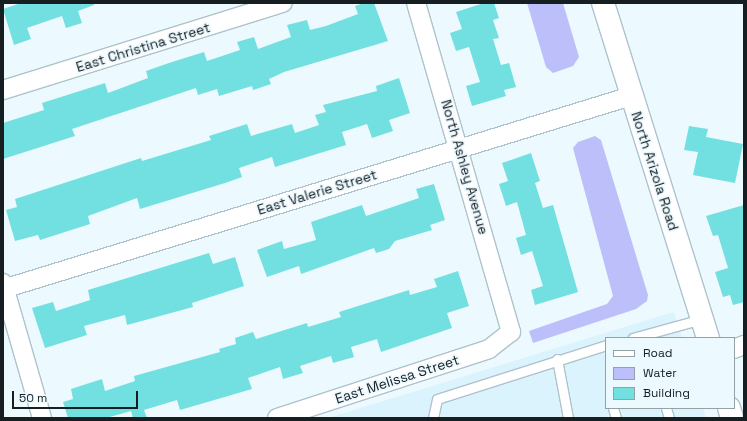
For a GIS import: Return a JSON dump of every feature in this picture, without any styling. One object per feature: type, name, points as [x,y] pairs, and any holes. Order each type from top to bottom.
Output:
[{"type":"street","name":"East Christina Street","points":[[3,90],[283,3]]},
{"type":"street","name":"North Ashley Avenue","points":[[416,3],[460,148],[511,332]]},
{"type":"street","name":"North Arizola Road","points":[[604,3],[631,96],[705,329]]},
{"type":"street","name":"East Valerie Street","points":[[4,287],[631,96]]},
{"type":"street","points":[[4,287],[42,418]]},
{"type":"street","name":"East Melissa Street","points":[[277,418],[489,349],[511,332]]},
{"type":"lane","points":[[641,337],[705,329]]},
{"type":"lane","points":[[433,418],[437,399],[557,358],[605,345]]},
{"type":"lane","points":[[557,358],[568,418]]},
{"type":"shaded area","points":[[674,312],[682,337],[605,337],[605,409],[703,409],[706,418],[328,418]]},
{"type":"water","points":[[527,3],[563,3],[579,57],[573,66],[553,73],[546,67]]},
{"type":"water","points":[[595,136],[601,140],[648,295],[647,301],[636,309],[533,343],[529,331],[607,304],[613,296],[573,148],[578,142]]},
{"type":"building","points":[[21,3],[94,3],[94,5],[78,11],[82,23],[66,28],[62,16],[27,28],[31,39],[14,45],[3,9]]},
{"type":"building","points":[[364,3],[374,3],[388,41],[284,72],[269,79],[271,84],[253,90],[252,86],[219,96],[217,89],[198,95],[196,88],[72,129],[75,136],[3,159],[3,123],[44,110],[42,103],[105,83],[108,93],[148,78],[146,71],[169,63],[204,52],[207,61],[240,50],[237,42],[254,37],[258,49],[291,37],[287,25],[307,20],[310,30],[326,26],[358,14],[355,6]]},
{"type":"building","points":[[484,3],[494,3],[499,18],[493,20],[499,38],[493,39],[501,65],[509,63],[516,87],[504,90],[506,96],[472,106],[466,86],[480,82],[469,47],[456,51],[450,33],[462,29],[456,12]]},
{"type":"building","points":[[399,78],[410,113],[389,120],[393,131],[372,138],[367,124],[342,132],[346,145],[275,167],[272,157],[239,168],[242,177],[225,183],[140,209],[137,198],[88,216],[90,224],[40,240],[38,235],[15,241],[6,210],[17,207],[15,199],[141,158],[142,161],[211,140],[209,136],[247,124],[251,136],[292,124],[295,133],[319,125],[315,115],[326,112],[323,105],[377,91],[376,86]]},
{"type":"building","points":[[689,126],[708,129],[706,137],[743,144],[735,183],[693,175],[698,152],[684,150]]},
{"type":"building","points":[[531,153],[540,181],[535,183],[543,208],[553,205],[578,292],[535,305],[531,290],[543,286],[532,251],[521,255],[516,238],[526,235],[517,202],[506,206],[499,184],[508,181],[502,163]]},
{"type":"building","points":[[434,184],[445,220],[430,225],[432,230],[395,241],[389,249],[376,253],[374,248],[301,274],[299,266],[267,277],[257,250],[282,241],[284,249],[316,240],[311,222],[362,205],[366,216],[419,198],[416,189]]},
{"type":"building","points":[[744,205],[744,302],[733,305],[730,295],[723,297],[715,272],[728,268],[718,235],[713,236],[706,216]]},
{"type":"building","points":[[209,253],[213,264],[235,257],[244,286],[192,303],[193,307],[127,325],[125,315],[84,326],[87,335],[45,348],[32,308],[53,302],[56,311],[90,300],[88,290]]},
{"type":"building","points":[[458,271],[469,306],[447,313],[452,328],[381,352],[377,339],[351,347],[354,357],[333,363],[331,356],[300,366],[303,373],[283,379],[280,367],[248,378],[252,389],[180,410],[177,400],[144,410],[147,418],[133,418],[131,411],[106,418],[68,418],[63,402],[73,399],[71,389],[102,379],[105,391],[135,381],[134,376],[220,352],[219,349],[236,344],[235,338],[253,332],[256,339],[307,323],[308,327],[341,317],[339,312],[409,290],[410,295],[437,287],[434,279]]}]
